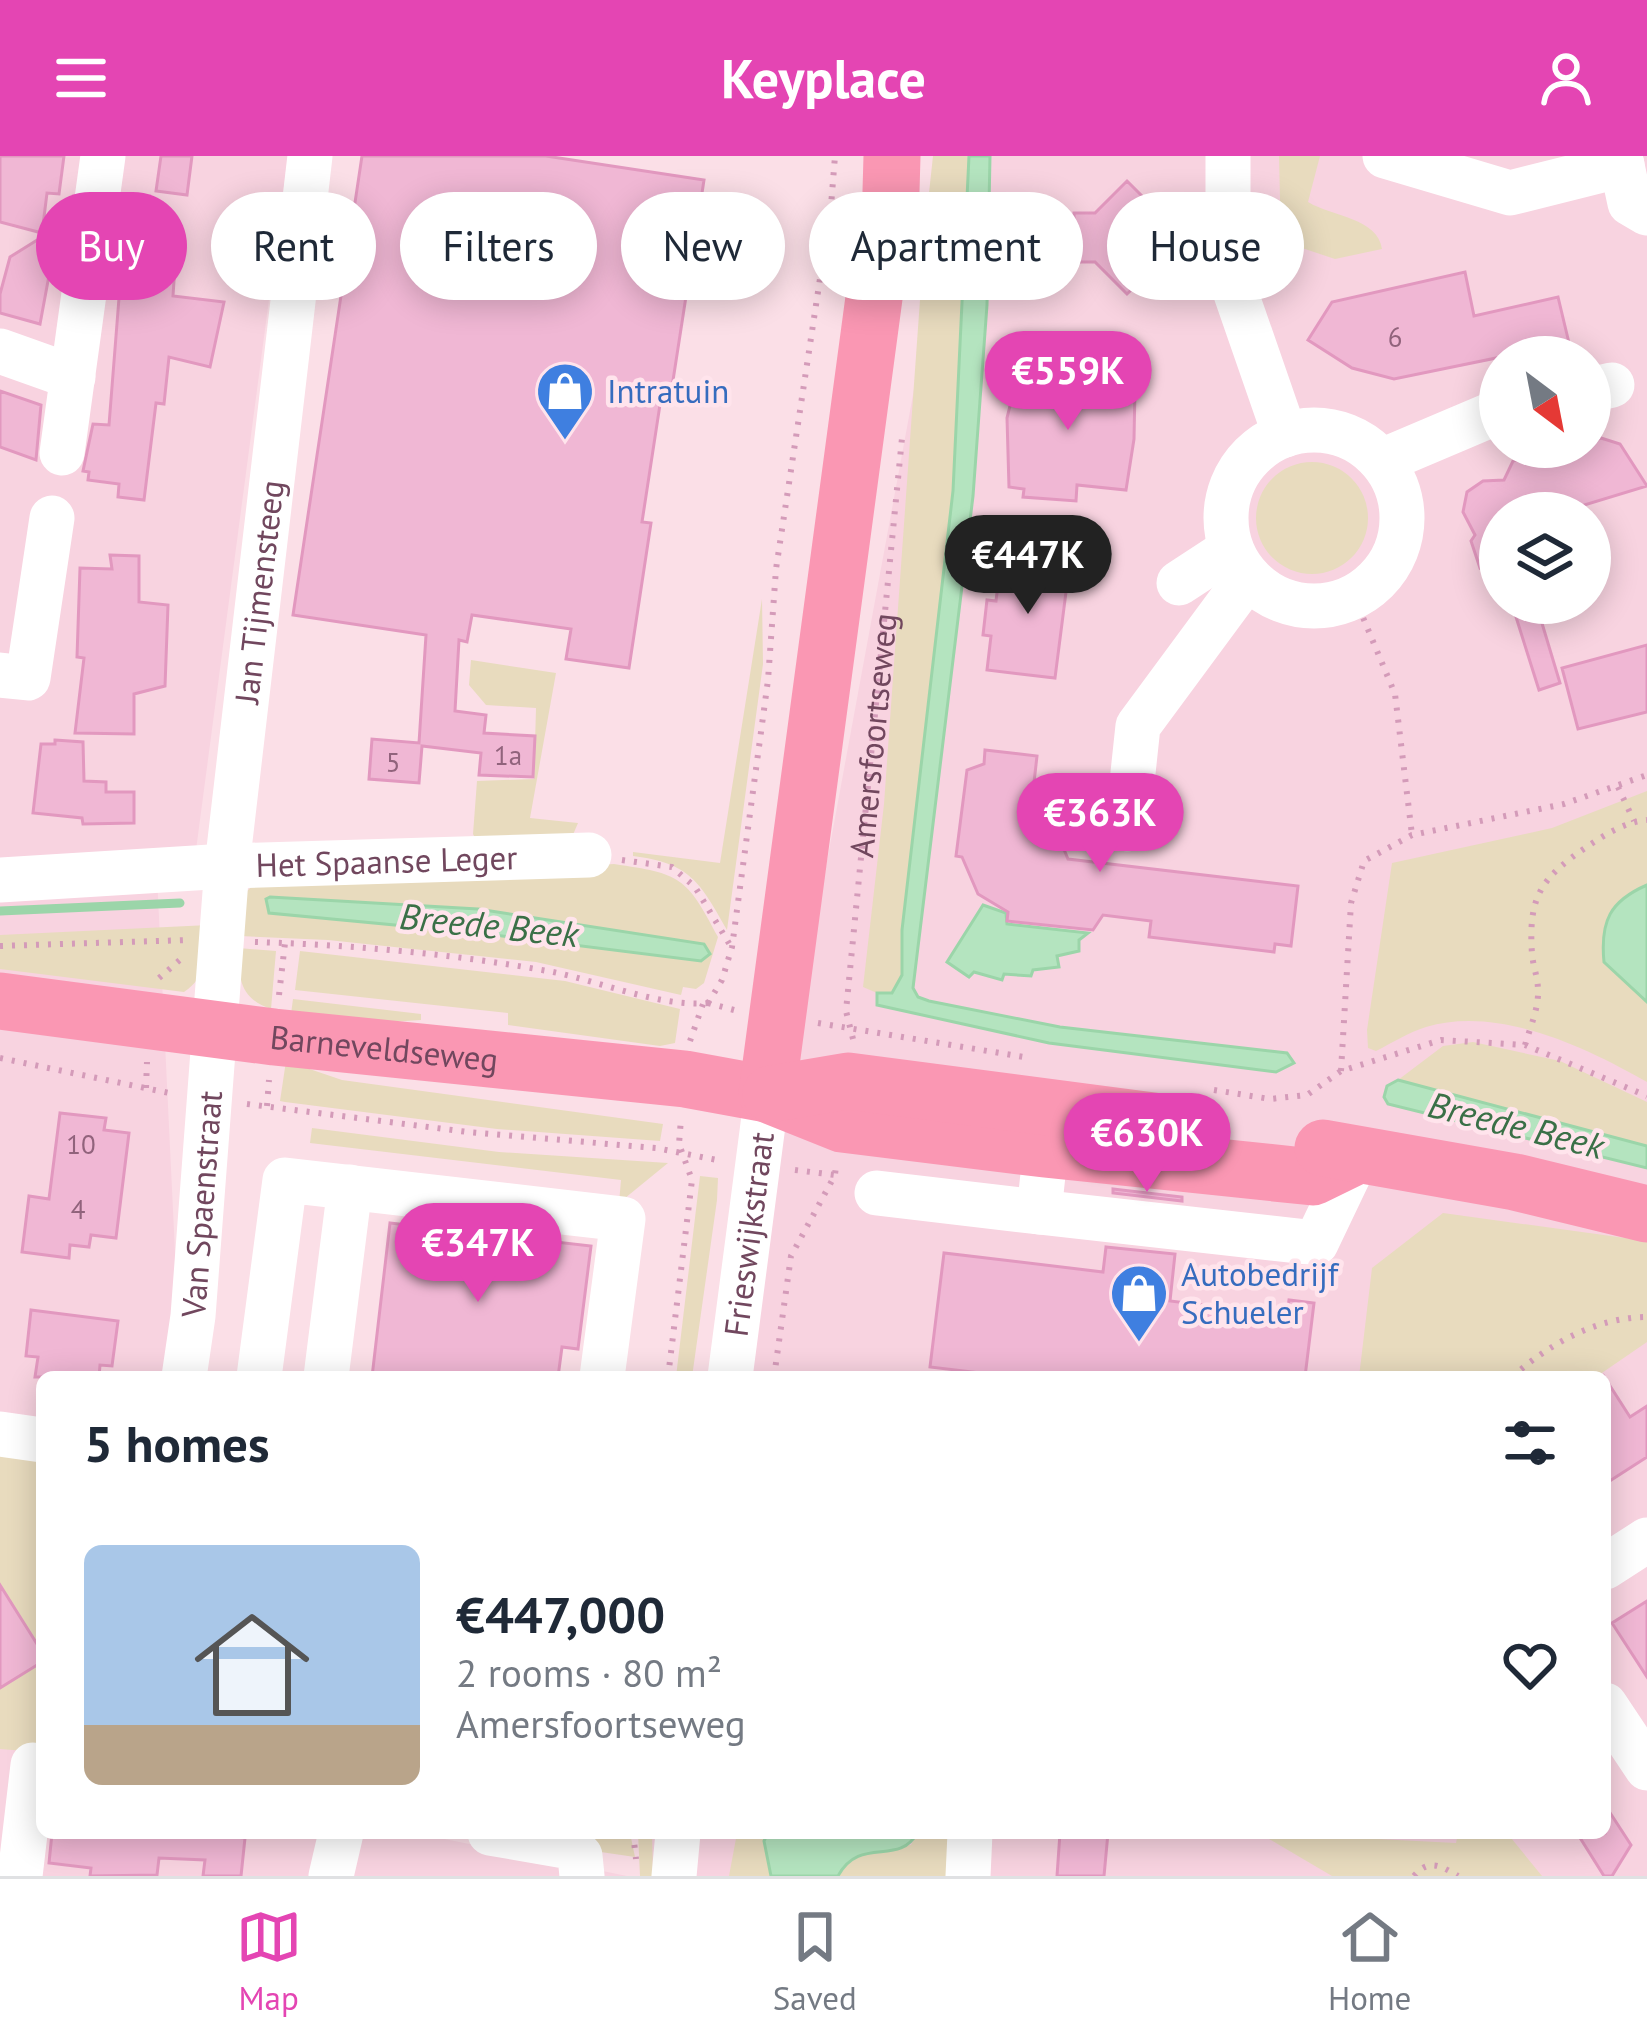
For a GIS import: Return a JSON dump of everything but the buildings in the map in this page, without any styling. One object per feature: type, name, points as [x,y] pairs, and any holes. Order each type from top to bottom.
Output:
[{"type":"main road","name":"Amersfoortseweg","points":[[864,156],[865,192]]},
{"type":"main road","name":"Amersfoortseweg","points":[[891,192],[892,156]]},
{"type":"main road","name":"Amersfoortseweg","points":[[767,1094],[874,300]]},
{"type":"main road","name":"Barneveldseweg","points":[[0,1001],[685,1079],[767,1094],[847,1078],[1209,1128],[1515,1182],[1647,1214]]},
{"type":"street","points":[[62,453],[103,156]]},
{"type":"street","name":"Jan Tijmensteeg","points":[[214,1028],[227,866],[310,156]]},
{"type":"street","points":[[1228,156],[1228,253],[1234,288],[1285,435]]},
{"type":"street","points":[[1384,156],[1510,193],[1621,160],[1630,202],[1647,213]]},
{"type":"street","points":[[0,351],[73,377]]},
{"type":"street","points":[[1382,461],[1479,420]]},
{"type":"street","points":[[1179,584],[1248,572],[1308,606],[1354,596],[1384,571],[1400,535],[1400,496],[1382,461],[1370,449],[1338,433],[1302,430],[1255,452],[1234,480],[1226,514],[1248,572]]},
{"type":"street","points":[[0,675],[28,678],[52,518]]},
{"type":"street","points":[[1127,829],[1138,726],[1248,572]]},
{"type":"street","name":"Het Spaanse Leger","points":[[0,880],[227,866],[589,855]]},
{"type":"street","name":"Van Spaenstraat","points":[[185,1371],[194,1316],[214,1028]]},
{"type":"street","name":"Frieswijkstraat","points":[[731,1371],[767,1094]]},
{"type":"street","points":[[1040,1212],[1045,1105]]},
{"type":"street","points":[[877,1193],[1316,1243],[1358,1154]]},
{"type":"street","points":[[260,1371],[285,1180],[623,1219],[603,1371]]},
{"type":"street","points":[[327,1371],[350,1187]]},
{"type":"street","points":[[0,1434],[36,1439]]},
{"type":"street","points":[[1611,1563],[1647,1540]]},
{"type":"street","points":[[1611,1714],[1647,1768]]},
{"type":"street","points":[[20,1876],[25,1765]]},
{"type":"street","points":[[331,1876],[340,1839]]},
{"type":"street","points":[[525,1839],[571,1847],[580,1856],[582,1876]]},
{"type":"street","points":[[674,1876],[677,1839]]},
{"type":"street","points":[[968,1876],[970,1839]]},
{"type":"path","points":[[0,946],[220,942],[328,946],[547,971],[689,1003],[708,1003],[722,980],[731,946],[768,680],[782,504],[835,156]]},
{"type":"path","name":"Amersfoortseweg","points":[[847,1078],[846,1011],[904,417]]},
{"type":"path","points":[[1354,596],[1395,694],[1412,836]]},
{"type":"path","points":[[1341,1071],[1351,903],[1364,861],[1412,836],[1564,804],[1647,776]]},
{"type":"path","points":[[1617,786],[1634,821]]},
{"type":"path","points":[[1525,1045],[1539,993],[1532,956],[1532,906],[1543,885],[1573,856],[1634,821],[1647,820]]},
{"type":"path","points":[[589,855],[672,867],[695,887],[731,946]]},
{"type":"path","points":[[1201,1088],[1270,1100],[1307,1095],[1341,1071],[1441,1040],[1525,1045],[1647,1096]]},
{"type":"path","points":[[0,1058],[209,1098]]},
{"type":"path","points":[[847,1078],[1045,1105]]},
{"type":"path","name":"Frieswijkstraat","points":[[775,1371],[791,1256],[835,1175],[847,1078]]},
{"type":"path","name":"Frieswijkstraat","points":[[209,1098],[468,1132],[681,1153],[692,1180],[669,1371]]},
{"type":"path","points":[[1519,1371],[1579,1332],[1647,1317]]},
{"type":"path","points":[[633,1839],[636,1876]]},
{"type":"path","points":[[1414,1876],[1438,1864],[1458,1876]]},
{"type":"shaded area","points":[[0,156],[288,156],[283,192],[211,192],[211,300],[269,300],[196,850],[156,855],[181,1371],[36,1371],[36,1839],[445,1839],[627,1876],[0,1876]]},
{"type":"shaded area","points":[[933,156],[969,156],[967,192],[929,192]]},
{"type":"shaded area","points":[[957,156],[1647,156],[1647,1876],[640,1876],[647,1839],[1611,1839],[1611,1371],[733,1371],[930,300],[1083,300],[1083,192],[950,192]]},
{"type":"shaded area","points":[[1279,156],[1320,156],[1308,202],[1363,224],[1379,239],[1382,249],[1335,259],[1304,249],[1304,192],[1280,192]]},
{"type":"shaded area","points":[[920,300],[962,300],[953,491],[902,930],[902,975],[892,993],[863,987],[884,804]]},
{"type":"shaded area","points":[[1312,462],[1333,466],[1352,478],[1364,497],[1368,518],[1364,539],[1352,558],[1333,570],[1312,574],[1291,570],[1272,558],[1260,539],[1256,518],[1260,497],[1272,478],[1291,466]]},
{"type":"shaded area","points":[[762,599],[763,664],[727,930],[691,878],[668,864],[633,856],[633,852],[720,863]]},
{"type":"shaded area","points":[[471,660],[556,673],[530,818],[578,823],[569,844],[477,842],[473,834],[477,781],[534,779],[536,708],[486,705],[469,685]]},
{"type":"shaded area","points":[[1647,791],[1647,885],[1616,906],[1606,925],[1603,948],[1604,962],[1647,1002],[1647,1082],[1569,1043],[1482,1021],[1426,1027],[1376,1051],[1368,1048],[1392,863],[1552,828]]},
{"type":"shaded area","points":[[614,864],[679,881],[698,901],[718,937],[704,983],[696,989],[683,987],[681,995],[536,962],[328,940],[240,936],[241,897],[251,887]],"holes":[[[270,897],[478,909],[704,944],[709,950],[700,961],[269,913]]]},
{"type":"shaded area","points":[[209,925],[202,971],[184,992],[0,969],[0,935]]},
{"type":"shaded area","points":[[238,948],[276,951],[271,1009],[252,999],[243,986]]},
{"type":"shaded area","points":[[300,951],[565,981],[680,1009],[675,1043],[660,1046],[508,1025],[508,1013],[295,990]]},
{"type":"shaded area","points":[[293,999],[421,1014],[421,1020],[374,1023],[291,1014]]},
{"type":"shaded area","points":[[1473,1042],[1560,1061],[1647,1102],[1647,1146],[1398,1080],[1443,1046]]},
{"type":"shaded area","points":[[286,1061],[342,1080],[663,1124],[660,1141],[497,1129],[280,1101]]},
{"type":"shaded area","points":[[312,1128],[499,1152],[668,1163],[619,1203],[621,1180],[310,1143]]},
{"type":"shaded area","points":[[700,1176],[718,1178],[693,1371],[677,1371]]},
{"type":"shaded area","points":[[1443,1213],[1647,1241],[1647,1342],[1605,1371],[1360,1371],[1372,1268]]},
{"type":"shaded area","points":[[0,1449],[36,1452],[36,1752],[0,1749]]},
{"type":"shaded area","points":[[546,1839],[631,1839],[635,1857]]},
{"type":"shaded area","points":[[638,1839],[652,1839],[653,1876],[640,1876]]},
{"type":"shaded area","points":[[736,1839],[765,1839],[771,1876],[729,1876]]},
{"type":"shaded area","points":[[914,1839],[953,1839],[947,1876],[838,1876],[860,1855],[911,1845]]},
{"type":"shaded area","points":[[1269,1839],[1456,1843],[1457,1839],[1512,1839],[1542,1876],[1332,1876]]},
{"type":"water","points":[[969,156],[990,156],[989,192],[967,192]]},
{"type":"water","points":[[962,300],[987,300],[973,496],[913,988],[918,997],[1060,1027],[1287,1053],[1294,1063],[1276,1072],[1049,1043],[877,1005],[877,993],[892,993],[902,975],[902,930],[953,491]]},
{"type":"water","points":[[1647,885],[1647,1002],[1604,962],[1603,948],[1610,914],[1624,898]]},
{"type":"water","points":[[266,899],[478,909],[704,944],[710,954],[701,961],[269,913]]},
{"type":"water","points":[[983,905],[1006,913],[1007,924],[1088,933],[1079,940],[1079,951],[1057,956],[1059,967],[1033,970],[1031,976],[1004,974],[1002,980],[974,972],[969,977],[947,962]]},
{"type":"water","points":[[1398,1080],[1647,1146],[1647,1168],[1388,1104],[1384,1097],[1387,1086]]},
{"type":"water","points":[[912,1839],[900,1848],[857,1857],[838,1876],[771,1876],[764,1841]]},
{"type":"waterway","name":"Breede Beek","points":[[0,911],[180,903]]},
{"type":"place","name":"Intratuin","points":[[565,442]]},
{"type":"place","name":"Autobedrijf Schueler","points":[[1139,1344]]}]
